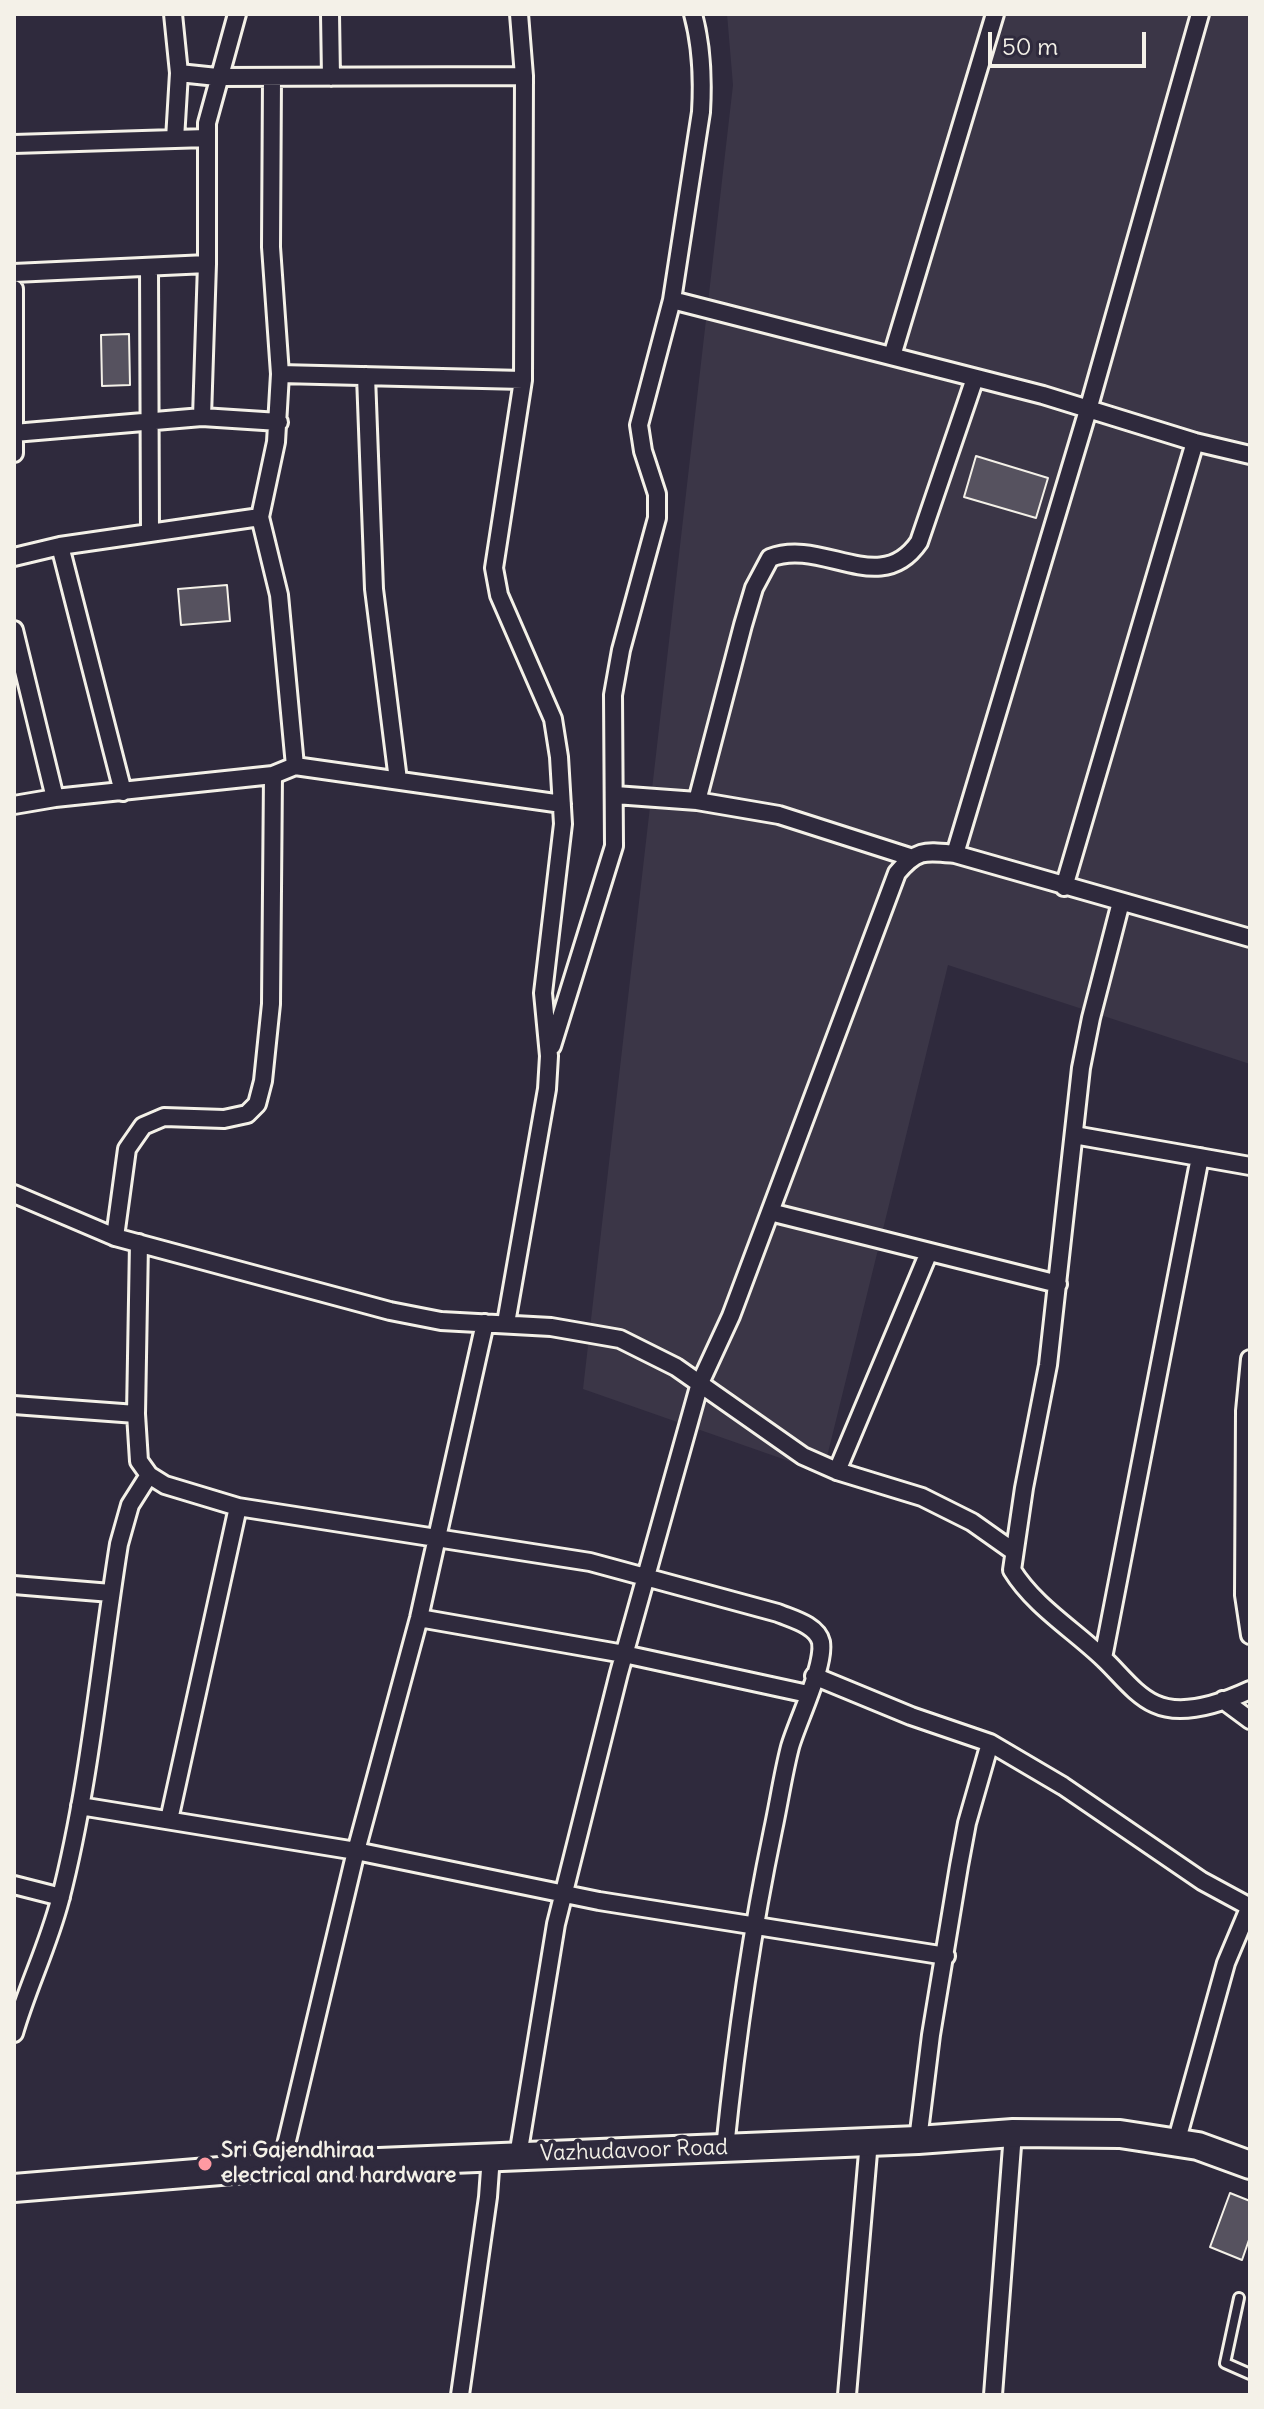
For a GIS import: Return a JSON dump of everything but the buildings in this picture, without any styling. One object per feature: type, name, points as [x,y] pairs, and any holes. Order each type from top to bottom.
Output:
[{"type":"main road","name":"Vazhudavoor Road","points":[[14,2188],[281,2166],[918,2140],[1013,2133],[1120,2134],[1198,2146],[1250,2165]]},
{"type":"street","points":[[173,14],[179,73],[175,139]]},
{"type":"street","points":[[202,417],[207,123],[217,77],[237,14]]},
{"type":"street","points":[[330,14],[331,77]]},
{"type":"street","points":[[506,1323],[547,1089],[549,1056],[543,993],[563,834],[559,757],[553,719],[499,595],[494,568],[523,380],[524,76],[519,14]]},
{"type":"street","points":[[549,1056],[614,846],[613,695],[621,650],[657,518],[657,494],[643,451],[639,425],[672,300],[701,112],[701,50],[693,14]]},
{"type":"street","points":[[892,356],[995,14]]},
{"type":"street","points":[[955,854],[1088,410],[1200,14]]},
{"type":"street","points":[[179,73],[217,77],[524,76]]},
{"type":"street","points":[[272,77],[271,247],[280,374],[279,422],[260,517],[279,595],[295,766]]},
{"type":"street","points":[[14,144],[207,138]]},
{"type":"street","points":[[14,273],[207,264]]},
{"type":"street","points":[[149,268],[150,533]]},
{"type":"street","points":[[14,289],[14,453]]},
{"type":"street","points":[[672,300],[975,378],[1250,455]]},
{"type":"street","points":[[280,374],[523,380]]},
{"type":"street","points":[[366,376],[374,589],[398,780]]},
{"type":"street","points":[[697,801],[754,588],[770,558],[784,552],[800,552],[861,567],[883,567],[909,556],[919,542],[975,378]]},
{"type":"street","points":[[15,433],[202,417],[279,422]]},
{"type":"street","points":[[1064,887],[1195,442]]},
{"type":"street","points":[[14,557],[60,546],[260,517]]},
{"type":"street","points":[[60,546],[123,792]]},
{"type":"street","points":[[14,630],[22,696],[55,798]]},
{"type":"street","points":[[14,805],[273,775],[295,766],[562,804]]},
{"type":"street","points":[[115,1237],[127,1149],[143,1126],[164,1117],[224,1119],[247,1114],[257,1104],[263,1081],[271,1004],[273,775]]},
{"type":"street","points":[[615,795],[697,801],[779,815],[910,857]]},
{"type":"street","points":[[518,2156],[544,1991],[564,1892],[624,1654],[700,1383],[731,1316],[897,873],[910,857],[929,851],[955,854],[1250,938]]},
{"type":"street","points":[[1121,902],[1081,1068],[1048,1365],[1012,1570],[1020,1583],[1135,1690],[1156,1705],[1178,1708],[1207,1705],[1250,1690]]},
{"type":"street","points":[[1074,1135],[1250,1166]]},
{"type":"street","points":[[1103,1658],[1200,1157]]},
{"type":"street","points":[[14,1194],[115,1237],[390,1311],[441,1321],[506,1323],[620,1339],[676,1367],[803,1456],[837,1471],[922,1497],[972,1522],[1013,1551]]},
{"type":"street","points":[[770,1212],[1058,1284]]},
{"type":"street","points":[[139,1243],[136,1414],[139,1461],[149,1475],[165,1485],[238,1507],[590,1562],[753,1605],[805,1624],[819,1638],[821,1647],[814,1676],[790,1746],[754,1926],[725,2148]]},
{"type":"street","points":[[837,1471],[929,1252]]},
{"type":"street","points":[[281,2166],[356,1851],[419,1618],[485,1323]]},
{"type":"street","points":[[1250,1359],[1245,1411],[1244,1595],[1250,1635]]},
{"type":"street","points":[[14,1405],[136,1414]]},
{"type":"street","points":[[14,2033],[50,1938],[61,1897],[80,1806],[124,1522],[130,1505],[149,1475]]},
{"type":"street","points":[[169,1820],[238,1507]]},
{"type":"street","points":[[14,1585],[111,1593]]},
{"type":"street","points":[[419,1618],[624,1654],[808,1694]]},
{"type":"street","points":[[814,1676],[911,1716],[990,1743],[1076,1795],[1202,1881],[1250,1907],[1226,1963],[1176,2143]]},
{"type":"street","points":[[1223,1700],[1250,1720]]},
{"type":"street","points":[[918,2140],[931,2035],[967,1823],[990,1743]]},
{"type":"street","points":[[80,1806],[356,1851],[599,1901],[946,1956]]},
{"type":"street","points":[[14,1885],[61,1897]]},
{"type":"street","points":[[993,2395],[1013,2133]]},
{"type":"street","points":[[847,2395],[869,2141]]},
{"type":"street","points":[[460,2395],[491,2156]]},
{"type":"lane","points":[[1239,2298],[1225,2363],[1250,2374]]},
{"type":"shaded area","points":[[727,14],[1250,14],[1250,1064],[948,965],[823,1473],[583,1389],[733,85]]},
{"type":"place","name":"Sri Gajendhiraa electrical and hardware","points":[[205,2164]]}]
